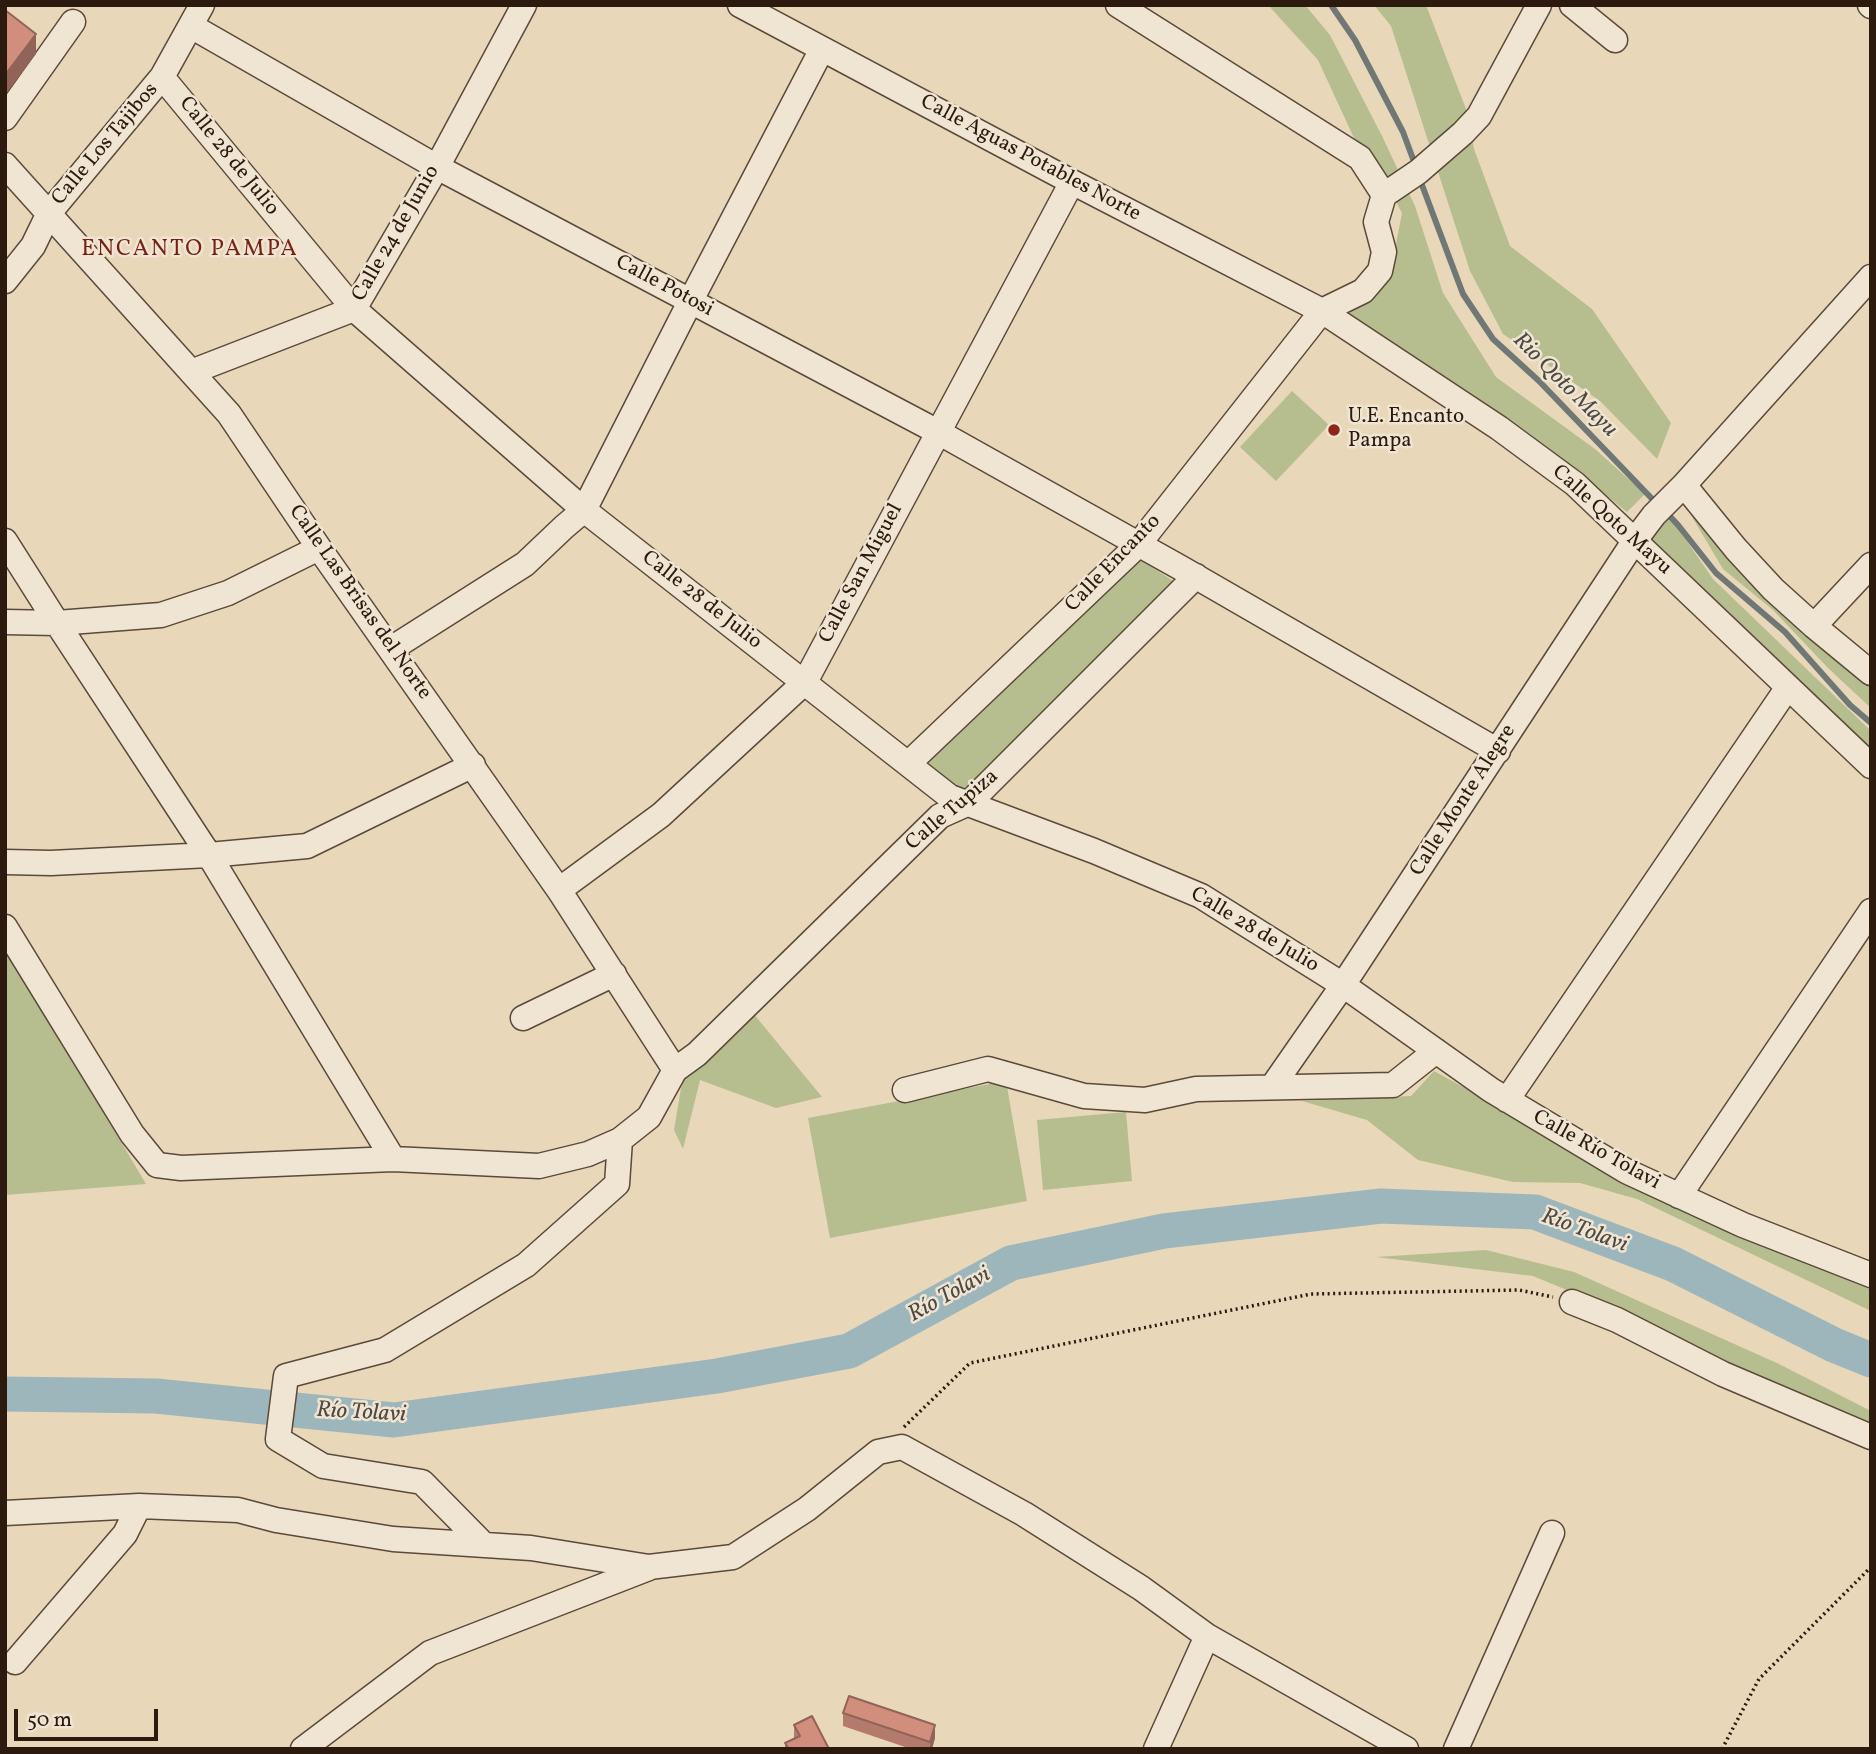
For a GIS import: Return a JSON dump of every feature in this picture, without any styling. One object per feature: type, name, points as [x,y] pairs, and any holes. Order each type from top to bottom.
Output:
[{"type":"street","name":"Calle 24 de Junio","points":[[191,372],[354,309],[437,167],[524,5]]},
{"type":"street","name":"Calle Aguas Potables Norte","points":[[740,5],[1072,182],[1322,311]]},
{"type":"street","points":[[1118,5],[1360,158],[1384,195]]},
{"type":"street","points":[[1322,311],[1363,291],[1380,271],[1384,252],[1376,222],[1384,195],[1418,172],[1479,116],[1539,5]]},
{"type":"street","points":[[1572,5],[1615,40]]},
{"type":"street","name":"Calle Potosi","points":[[196,16],[437,167],[938,432],[1196,576],[1498,751]]},
{"type":"street","name":"Calle Los Tajibos","points":[[5,281],[33,246],[49,213],[162,77],[196,16]]},
{"type":"street","points":[[5,118],[73,22]]},
{"type":"street","points":[[391,649],[525,564],[584,510],[822,50]]},
{"type":"street","name":"Calle 28 de Julio","points":[[162,77],[354,309],[584,510],[950,797],[1094,850],[1201,896],[1343,985]]},
{"type":"street","name":"Calle Las Brisas del Norte","points":[[5,165],[229,414],[559,890],[675,1070]]},
{"type":"street","name":"Calle San Miguel","points":[[559,890],[661,815],[805,682],[1072,182]]},
{"type":"street","name":"Calle Monte Alegre","points":[[1272,1087],[1343,985],[1635,540],[1654,515],[1871,277]]},
{"type":"street","name":"Calle Qoto Mayu","points":[[1322,311],[1499,428],[1575,484],[1871,766]]},
{"type":"street","name":"Calle Encanto","points":[[909,763],[1138,545],[1322,311]]},
{"type":"street","points":[[1678,491],[1773,589],[1871,673]]},
{"type":"street","points":[[5,541],[209,855],[393,1159]]},
{"type":"street","points":[[5,622],[57,623],[161,615],[228,593],[320,548]]},
{"type":"street","points":[[1814,626],[1871,565]]},
{"type":"street","name":"Calle Tupiza","points":[[675,1070],[697,1054],[940,816],[970,803],[1196,576]]},
{"type":"street","points":[[1507,1100],[1788,687]]},
{"type":"street","points":[[5,862],[51,863],[209,855],[307,846],[473,765]]},
{"type":"street","points":[[1679,1196],[1871,911]]},
{"type":"street","points":[[5,927],[132,1134],[157,1165],[181,1168],[393,1159],[540,1166],[588,1153],[620,1139],[649,1117],[675,1070]]},
{"type":"street","points":[[523,1018],[614,975]]},
{"type":"street","name":"Calle Río Tolavi","points":[[1343,985],[1507,1100],[1626,1171],[1743,1226],[1870,1274]]},
{"type":"street","points":[[905,1090],[988,1069],[1084,1096],[1145,1100],[1196,1089],[1393,1085],[1436,1051]]},
{"type":"street","points":[[484,1545],[422,1482],[323,1466],[278,1439],[286,1376],[385,1350],[526,1265],[617,1184],[620,1139]]},
{"type":"street","points":[[1572,1302],[1617,1320],[1723,1374],[1871,1437]]},
{"type":"street","points":[[303,1749],[430,1653],[649,1567],[733,1557],[807,1509],[878,1452],[902,1447],[1024,1514],[1141,1588],[1207,1636],[1406,1749]]},
{"type":"street","points":[[15,1662],[125,1534],[139,1506]]},
{"type":"street","points":[[5,1513],[139,1506],[238,1510],[276,1520],[393,1539],[531,1548],[649,1567]]},
{"type":"street","points":[[1456,1749],[1552,1533]]},
{"type":"street","points":[[1156,1749],[1207,1636]]},
{"type":"path","points":[[878,1452],[970,1363],[1311,1294],[1519,1290],[1572,1302]]},
{"type":"path","points":[[1722,1749],[1759,1679],[1871,1566]]},
{"type":"green space","points":[[1268,5],[1305,5],[1330,35],[1415,206],[1443,293],[1496,377],[1595,449],[1645,494],[1627,512],[1530,434],[1348,314],[1389,280],[1402,213],[1375,162],[1354,138],[1318,60]]},
{"type":"green space","points":[[1374,5],[1426,5],[1466,109],[1474,149],[1510,246],[1592,309],[1671,423],[1657,459],[1600,401],[1503,334],[1470,271],[1391,26]]},
{"type":"green space","points":[[1292,391],[1329,425],[1276,481],[1240,447]]},
{"type":"green space","points":[[1682,500],[1871,683],[1871,708],[1828,668],[1773,610],[1723,569]]},
{"type":"green space","points":[[1668,514],[1713,579],[1871,731],[1871,754],[1646,540]]},
{"type":"green space","points":[[1136,556],[1173,581],[970,788],[955,787],[926,764]]},
{"type":"green space","points":[[5,948],[30,989],[146,1184],[5,1195]]},
{"type":"green space","points":[[753,1013],[822,1097],[776,1108],[700,1080],[683,1149],[674,1130],[682,1082],[689,1072]]},
{"type":"green space","points":[[1434,1071],[1485,1099],[1871,1285],[1871,1311],[1637,1199],[1580,1183],[1513,1182],[1418,1160],[1367,1120],[1302,1101],[1411,1096]]},
{"type":"green space","points":[[1006,1081],[1027,1201],[830,1238],[808,1118]]},
{"type":"green space","points":[[1126,1112],[1132,1181],[1043,1190],[1037,1120]]},
{"type":"green space","points":[[1486,1250],[1574,1272],[1779,1364],[1871,1411],[1871,1428],[1736,1371],[1617,1311],[1533,1276],[1376,1257]]},
{"type":"building","points":[[5,10],[36,34],[5,75]]},
{"type":"building","points":[[849,1696],[935,1725],[930,1742],[843,1713]]},
{"type":"building","points":[[812,1716],[829,1749],[789,1749],[785,1743],[800,1736],[794,1725]]},
{"type":"waterway","name":"Rio Qoto Mayu","points":[[1331,5],[1355,40],[1403,132],[1416,167]]},
{"type":"waterway","name":"Rio Qoto Mayu","points":[[1419,177],[1463,294],[1493,339],[1539,381],[1658,505]]},
{"type":"waterway","name":"Rio Qoto Mayu","points":[[1666,512],[1716,573],[1785,632],[1850,705],[1871,723]]},
{"type":"waterway","name":"Río Tolavi","points":[[5,1394],[156,1396],[394,1420],[717,1376],[849,1351],[1011,1263],[1164,1231],[1381,1206],[1535,1212],[1673,1264],[1834,1345],[1871,1360]]},
{"type":"place","name":"U.E. Encanto Pampa","points":[[1334,430]]},
{"type":"district","name":"ENCANTO PAMPA","points":[[190,251]]}]
